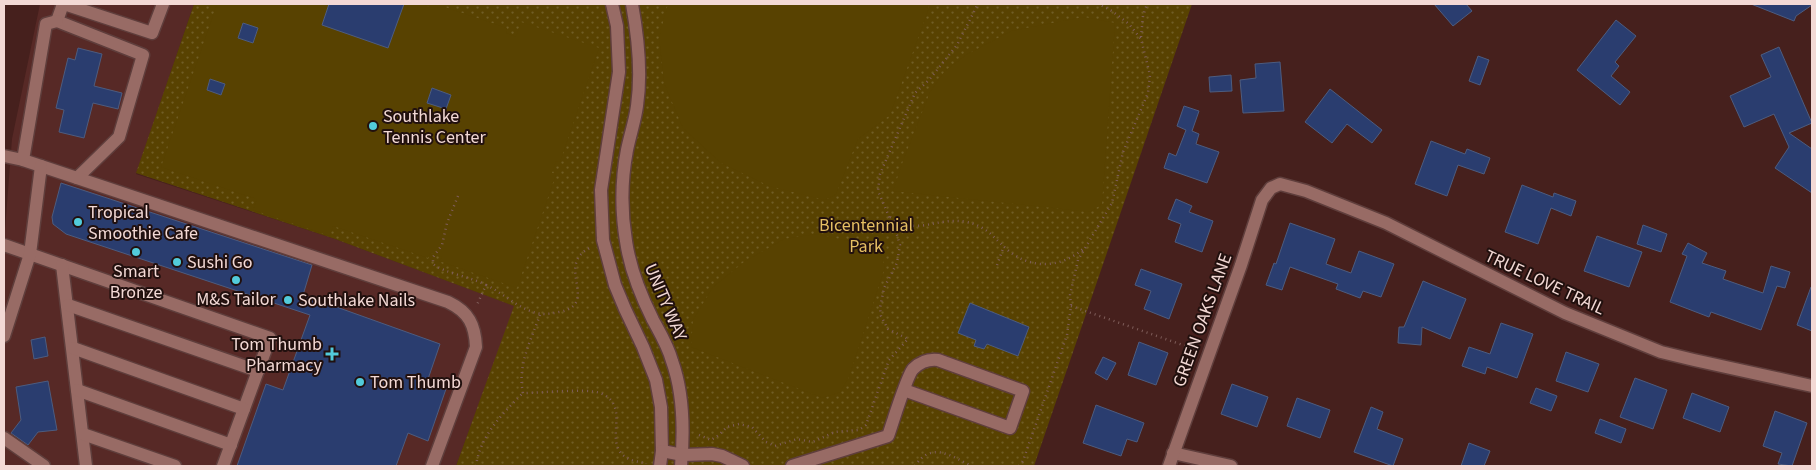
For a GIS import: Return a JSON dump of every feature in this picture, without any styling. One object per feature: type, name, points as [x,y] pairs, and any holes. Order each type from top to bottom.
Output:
[{"type":"street","points":[[58,21],[64,4],[152,34],[163,4]]},
{"type":"street","points":[[612,4],[617,26],[619,72],[600,190],[603,240],[615,285],[624,309],[644,347],[656,380],[661,407],[662,451],[660,466]]},
{"type":"street","name":"UNITY WAY","points":[[632,4],[636,25],[639,85],[634,122],[624,168],[623,218],[633,275],[665,342],[678,383],[682,408],[682,458]]},
{"type":"street","points":[[23,160],[46,24],[58,21],[143,55],[118,137],[78,178]]},
{"type":"street","points":[[4,156],[23,160],[78,178],[448,302],[461,308],[470,320],[475,334],[476,347],[432,466]]},
{"type":"street","points":[[4,336],[30,254],[40,166]]},
{"type":"street","name":"TRUE LOVE TRAIL","points":[[1272,188],[1280,184],[1306,191],[1386,223],[1565,313],[1661,352],[1812,386]]},
{"type":"street","name":"GREEN OAKS LANE","points":[[1169,466],[1262,200],[1272,188]]},
{"type":"street","points":[[4,245],[270,338],[223,466]]},
{"type":"street","points":[[62,265],[86,466]]},
{"type":"street","points":[[68,305],[258,370]]},
{"type":"street","points":[[73,348],[244,409]]},
{"type":"street","points":[[792,466],[888,436],[904,390],[912,370],[928,359],[938,360],[1023,391],[1010,428],[904,390]]},
{"type":"street","points":[[77,390],[231,445]]},
{"type":"street","points":[[83,434],[175,466]]},
{"type":"street","points":[[4,438],[44,466]]},
{"type":"street","points":[[662,451],[682,458],[712,454],[722,456],[743,466]]},
{"type":"street","points":[[1173,453],[1231,466]]},
{"type":"path","points":[[699,435],[711,440],[732,424],[746,424],[752,427],[766,442],[775,446],[797,439],[816,442],[835,432],[859,430],[866,425],[889,360],[908,339],[888,329],[880,308],[884,288],[893,272],[900,245],[878,191],[880,174],[915,93],[957,45],[978,4]]},
{"type":"path","points":[[1099,4],[1112,10],[1129,24],[1141,39]]},
{"type":"path","points":[[1018,466],[1023,461],[1066,335],[1071,306],[1070,295],[1078,260],[1112,203],[1124,152],[1148,93],[1150,75],[1141,39],[1143,16],[1147,4]]},
{"type":"path","points":[[458,196],[447,223],[442,245],[433,257],[432,264],[486,285],[522,308],[540,315],[567,310],[573,307],[579,292],[574,267],[577,258],[584,250],[592,247]]},
{"type":"path","points":[[889,216],[897,222],[912,227],[951,220],[970,223],[990,233],[1009,251],[1025,260],[1041,265],[1052,265],[1069,259],[1086,246]]},
{"type":"path","points":[[997,265],[1004,246]]},
{"type":"path","points":[[470,320],[486,285]]},
{"type":"path","points":[[1071,306],[1209,355]]},
{"type":"path","points":[[523,394],[521,386],[524,359],[540,315]]},
{"type":"path","points":[[476,466],[480,450],[490,431],[501,415],[523,394],[584,391],[597,392],[611,399],[617,420],[617,449],[622,456],[634,462],[646,463]]},
{"type":"path","points":[[915,466],[923,457],[937,452],[949,454],[971,466]]},
{"type":"shaded area","points":[[40,4],[194,4],[136,174],[335,239],[515,306],[456,466],[4,466],[4,243],[12,139]]},
{"type":"green space","name":"Bicentennial Park","points":[[194,4],[1192,4],[1034,466],[456,466],[514,306],[335,239],[136,173]]},
{"type":"green space","name":"Southlake Tennis Center","points":[[217,4],[423,4],[429,7],[430,4],[436,4],[507,28],[506,33],[516,37],[521,22],[599,48],[560,162],[556,161],[552,173],[556,174],[517,288],[439,261],[442,257],[430,253],[428,258],[333,226],[330,236],[253,210],[257,199],[161,167]]},
{"type":"green space","points":[[668,4],[927,4],[929,8],[890,115],[858,139],[836,194],[825,200],[769,186],[721,163],[683,128],[664,83],[659,37]]},
{"type":"green space","points":[[1084,17],[1115,23],[1102,204],[1090,212],[893,191],[930,92],[945,71],[966,55],[1011,31]]},
{"type":"green space","points":[[816,234],[849,241],[881,255],[885,267],[849,377],[840,392],[823,398],[691,347],[693,320],[713,287],[744,262],[784,239]]},
{"type":"building","points":[[329,4],[404,4],[388,48],[322,25]]},
{"type":"building","points":[[1434,4],[1466,4],[1472,11],[1453,26]]},
{"type":"building","points":[[1751,4],[1812,5],[1796,16],[1794,21]]},
{"type":"building","points":[[1616,20],[1636,36],[1615,62],[1619,66],[1611,76],[1630,92],[1620,105],[1577,70]]},
{"type":"building","points":[[243,23],[258,28],[253,43],[238,38]]},
{"type":"building","points":[[1779,47],[1812,123],[1789,133],[1812,149],[1812,193],[1775,168],[1789,147],[1774,114],[1744,127],[1730,96],[1771,77],[1761,55]]},
{"type":"building","points":[[78,48],[102,54],[94,86],[122,93],[118,109],[93,103],[84,138],[59,132],[64,110],[56,108],[68,58],[75,60]]},
{"type":"building","points":[[1478,56],[1489,60],[1480,85],[1469,81]]},
{"type":"building","points":[[1280,62],[1284,111],[1243,113],[1240,80],[1256,78],[1255,64]]},
{"type":"building","points":[[1231,75],[1232,91],[1210,92],[1209,77]]},
{"type":"building","points":[[210,79],[225,84],[221,95],[207,90]]},
{"type":"building","points":[[432,88],[451,95],[446,109],[427,103]]},
{"type":"building","points":[[1330,89],[1382,130],[1372,143],[1347,124],[1332,143],[1305,122]]},
{"type":"building","points":[[1184,106],[1199,111],[1192,131],[1199,134],[1196,144],[1219,152],[1207,183],[1164,168],[1169,153],[1176,156],[1186,130],[1177,126]]},
{"type":"building","points":[[1431,141],[1465,154],[1467,149],[1490,158],[1484,174],[1458,165],[1447,196],[1415,184]]},
{"type":"building","name":"Tom Thumb","points":[[61,183],[312,265],[303,295],[440,344],[428,379],[447,386],[428,441],[408,433],[396,466],[237,466],[266,384],[283,390],[310,315],[66,234],[53,224],[52,217]]},
{"type":"building","points":[[1522,185],[1553,197],[1554,193],[1576,201],[1571,216],[1551,208],[1538,244],[1505,232]]},
{"type":"building","points":[[1176,199],[1192,206],[1189,212],[1213,221],[1202,252],[1175,242],[1181,224],[1168,219]]},
{"type":"building","points":[[1290,223],[1335,239],[1326,264],[1351,273],[1359,251],[1394,264],[1381,297],[1363,291],[1360,298],[1336,289],[1338,284],[1290,267],[1282,290],[1266,285],[1274,263],[1276,264]]},
{"type":"building","points":[[1643,225],[1667,234],[1661,252],[1637,244]]},
{"type":"building","points":[[1597,236],[1642,252],[1629,287],[1584,271]]},
{"type":"building","points":[[1688,243],[1707,253],[1702,263],[1726,271],[1723,279],[1763,293],[1771,266],[1790,272],[1785,288],[1777,286],[1761,330],[1711,312],[1709,317],[1670,302],[1687,256],[1682,254]]},
{"type":"building","points":[[1141,269],[1182,284],[1169,319],[1144,309],[1151,291],[1135,285]]},
{"type":"building","points":[[1423,281],[1466,299],[1450,339],[1422,327],[1421,345],[1398,343],[1399,327],[1404,327]]},
{"type":"building","points":[[1812,288],[1812,331],[1797,325]]},
{"type":"building","points":[[970,303],[1029,327],[1018,356],[987,344],[984,349],[974,346],[976,340],[958,333]]},
{"type":"building","points":[[1501,323],[1533,334],[1517,378],[1487,367],[1485,374],[1462,366],[1469,347],[1490,354]]},
{"type":"building","points":[[45,337],[48,356],[34,359],[31,340]]},
{"type":"building","points":[[1139,342],[1168,353],[1156,385],[1128,375]]},
{"type":"building","points":[[1566,352],[1599,364],[1588,392],[1556,381]]},
{"type":"building","points":[[1103,357],[1116,363],[1107,380],[1095,373]]},
{"type":"building","points":[[1635,378],[1667,390],[1653,429],[1620,417]]},
{"type":"building","points":[[48,381],[57,430],[38,432],[28,445],[11,433],[21,420],[16,387]]},
{"type":"building","points":[[1232,384],[1268,397],[1257,427],[1221,414]]},
{"type":"building","points":[[1536,388],[1557,396],[1551,411],[1530,403]]},
{"type":"building","points":[[1692,393],[1729,407],[1720,432],[1683,418]]},
{"type":"building","points":[[1297,398],[1330,410],[1320,438],[1287,426]]},
{"type":"building","points":[[1096,405],[1144,423],[1137,442],[1127,439],[1121,456],[1083,443]]},
{"type":"building","points":[[1371,407],[1383,412],[1377,429],[1403,439],[1393,466],[1354,452]]},
{"type":"building","points":[[1775,411],[1807,423],[1792,466],[1778,464],[1782,453],[1763,446]]},
{"type":"building","points":[[1600,419],[1626,429],[1621,443],[1595,433]]},
{"type":"building","points":[[1469,443],[1490,451],[1484,466],[1461,466]]},
{"type":"place","name":"Southlake Tennis Center","points":[[373,126]]},
{"type":"place","name":"Tropical Smoothie Cafe","points":[[78,222]]},
{"type":"place","name":"Smart Bronze","points":[[136,252]]},
{"type":"place","name":"Sushi Go","points":[[177,262]]},
{"type":"place","name":"M&S Tailor","points":[[236,280]]},
{"type":"place","name":"Southlake Nails","points":[[288,300]]},
{"type":"place","name":"Tom Thumb Pharmacy","points":[[332,354]]},
{"type":"place","name":"Tom Thumb","points":[[360,382]]}]
